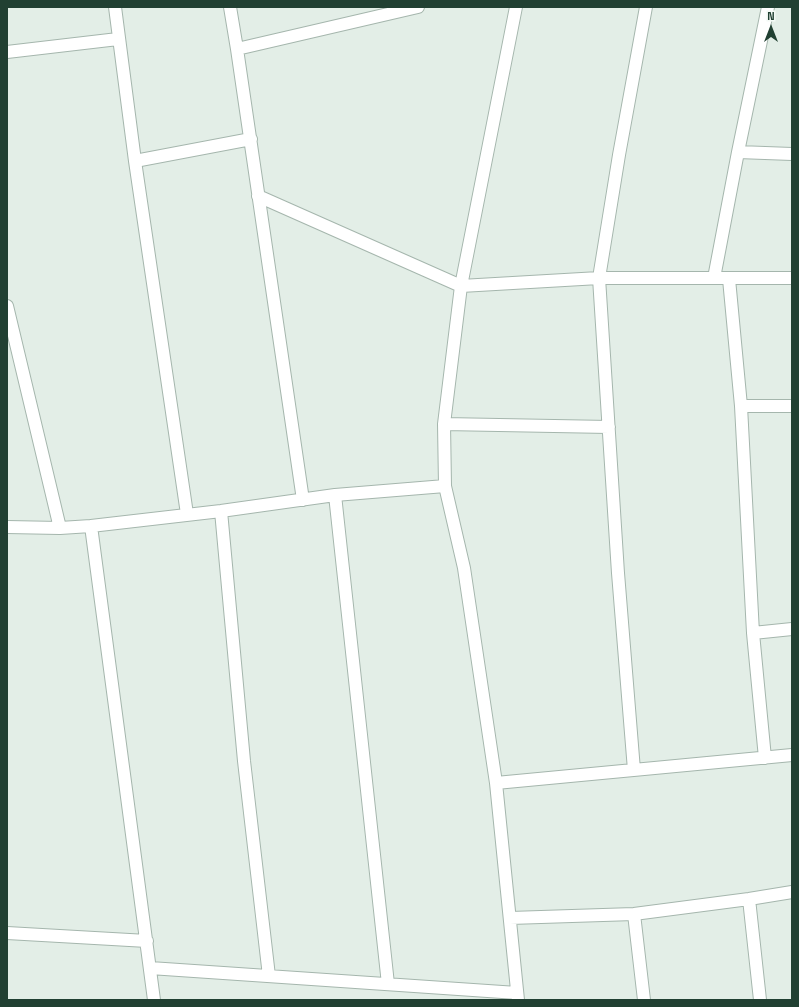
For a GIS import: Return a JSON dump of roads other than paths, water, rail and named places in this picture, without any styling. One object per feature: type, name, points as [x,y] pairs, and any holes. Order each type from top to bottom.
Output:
[{"type":"street","points":[[115,7],[134,161],[188,514]]},
{"type":"street","points":[[230,7],[251,139],[303,500]]},
{"type":"street","points":[[237,49],[418,7]]},
{"type":"street","points":[[150,968],[388,984],[518,997],[496,783],[464,568],[445,486],[444,424],[461,286],[516,7]]},
{"type":"street","points":[[634,770],[618,573],[599,278],[619,155],[646,7]]},
{"type":"street","points":[[714,278],[768,7]]},
{"type":"street","points":[[7,52],[118,39]]},
{"type":"street","points":[[134,161],[251,139]]},
{"type":"street","points":[[738,152],[792,154]]},
{"type":"street","points":[[258,196],[461,286],[599,278],[792,278]]},
{"type":"street","points":[[729,279],[741,406],[753,632],[765,758]]},
{"type":"street","points":[[7,306],[60,528]]},
{"type":"street","points":[[741,406],[792,406]]},
{"type":"street","points":[[444,424],[609,427]]},
{"type":"street","points":[[7,527],[60,528],[92,526],[221,511],[335,495],[445,486]]},
{"type":"street","points":[[335,495],[388,984]]},
{"type":"street","points":[[221,511],[244,761],[269,976]]},
{"type":"street","points":[[92,526],[154,1000]]},
{"type":"street","points":[[753,632],[792,629]]},
{"type":"street","points":[[496,783],[792,755]]},
{"type":"street","points":[[510,918],[634,914],[792,892]]},
{"type":"street","points":[[748,899],[760,1000]]},
{"type":"street","points":[[634,914],[644,1000]]},
{"type":"street","points":[[7,933],[146,941]]}]
